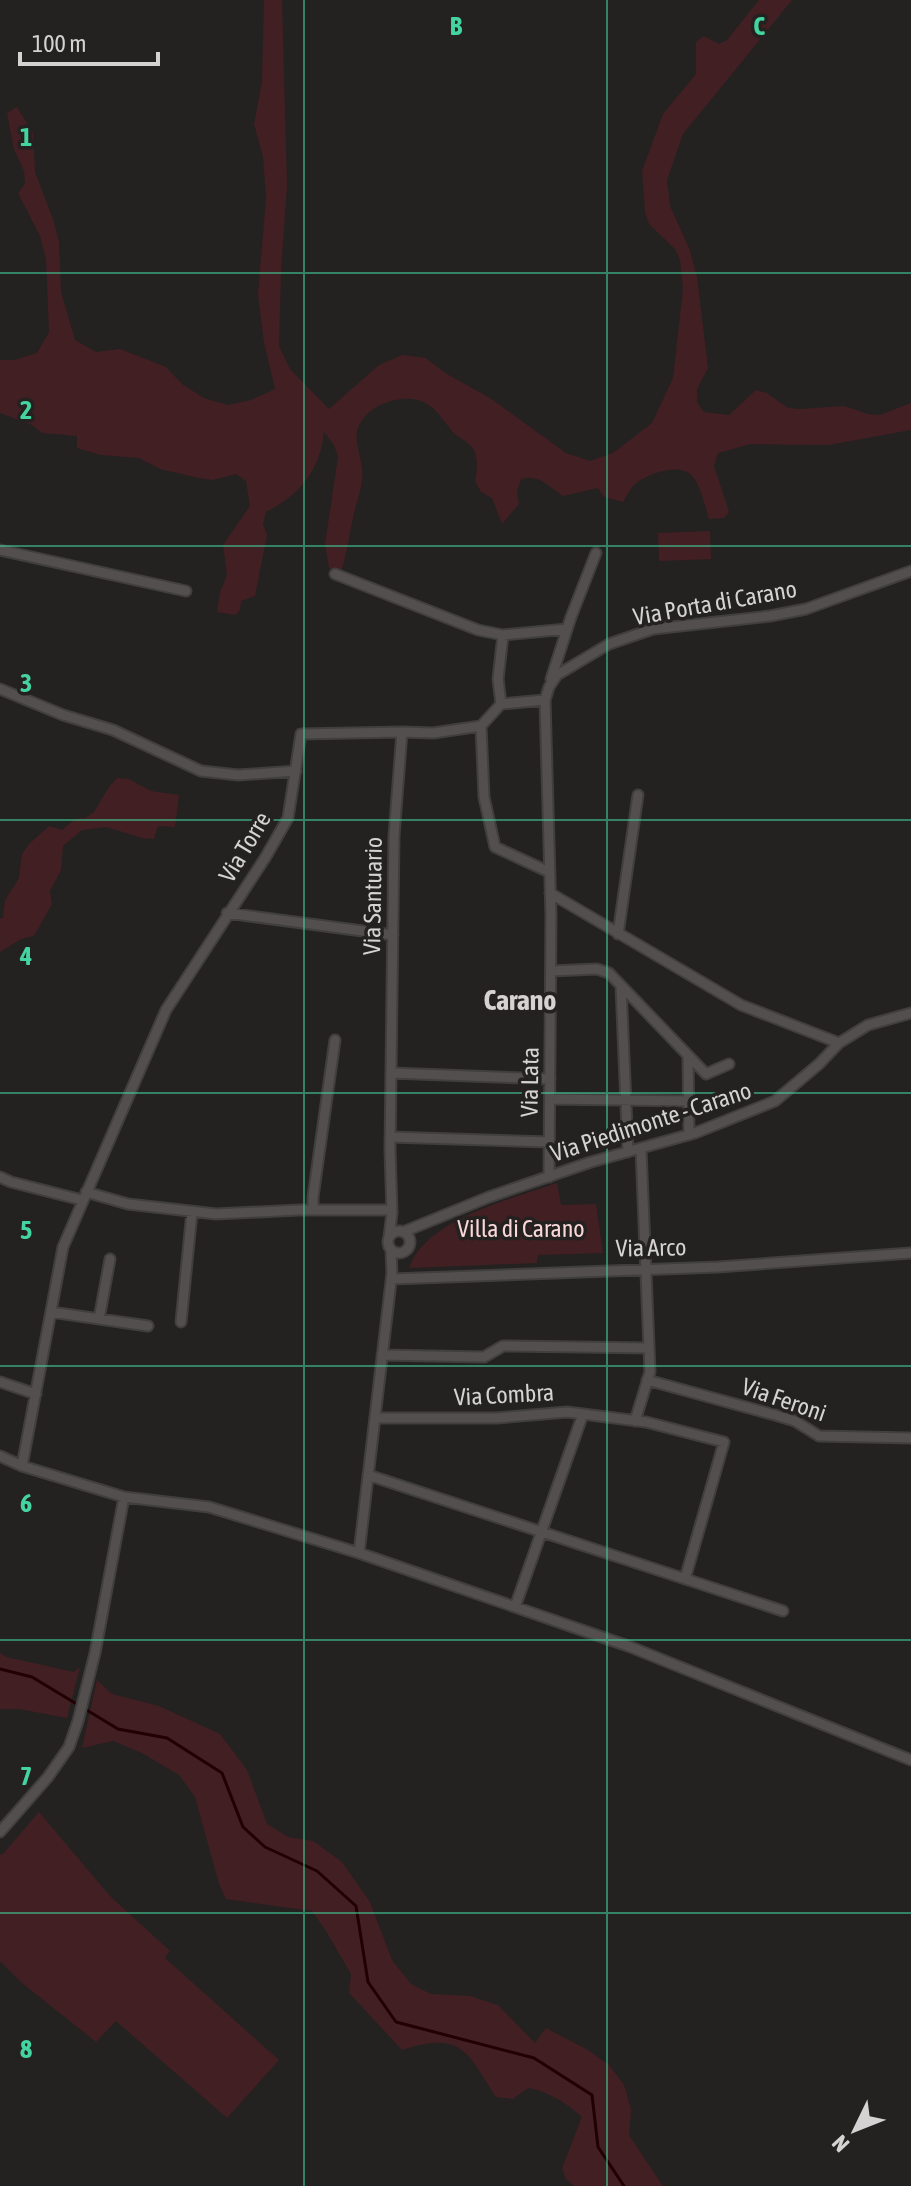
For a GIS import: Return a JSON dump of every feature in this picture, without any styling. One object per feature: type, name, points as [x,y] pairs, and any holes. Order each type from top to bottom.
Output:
[{"type":"street","points":[[0,550],[186,591]]},
{"type":"street","points":[[596,553],[567,629],[545,700],[550,893],[741,1005],[839,1043]]},
{"type":"street","name":"Via Porta di Carano","points":[[549,687],[557,675],[609,644],[653,629],[806,609],[911,571]]},
{"type":"street","points":[[335,574],[478,630],[503,635],[567,629]]},
{"type":"street","points":[[501,704],[498,679],[503,635]]},
{"type":"street","points":[[0,689],[63,715],[113,730],[201,771],[238,775],[296,771]]},
{"type":"street","points":[[402,732],[433,733],[481,726],[501,704],[545,700]]},
{"type":"street","points":[[481,726],[484,797],[495,847],[549,872]]},
{"type":"street","name":"Via Torre","points":[[393,935],[227,913],[288,818],[301,734],[402,732]]},
{"type":"street","name":"Via Santuario","points":[[396,1233],[392,1212],[390,1137],[394,836],[402,732]]},
{"type":"street","points":[[618,934],[638,795]]},
{"type":"street","name":"Via Lata","points":[[549,1177],[550,893]]},
{"type":"street","points":[[22,1466],[63,1247],[166,1010],[227,913]]},
{"type":"street","points":[[551,971],[597,969],[609,973],[706,1074],[729,1064]]},
{"type":"street","points":[[621,986],[628,1152]]},
{"type":"street","name":"Via Piedimonte - Carano","points":[[396,1233],[489,1197],[689,1135],[775,1101],[839,1043],[868,1025],[911,1013]]},
{"type":"street","points":[[313,1210],[335,1040]]},
{"type":"street","points":[[688,1057],[689,1135]]},
{"type":"street","points":[[391,1073],[550,1079]]},
{"type":"street","points":[[550,1099],[689,1101]]},
{"type":"street","points":[[390,1137],[549,1142]]},
{"type":"street","points":[[635,1421],[647,1380],[649,1348],[641,1149]]},
{"type":"street","points":[[0,1177],[11,1182],[84,1196],[192,1212],[392,1212]]},
{"type":"street","points":[[181,1322],[192,1212]]},
{"type":"street","name":"Via Piedimonte - Carano","points":[[409,1243],[430,1222]]},
{"type":"street","points":[[396,1233],[408,1236],[406,1249],[396,1251],[388,1244],[396,1233]]},
{"type":"street","points":[[359,1553],[396,1251]]},
{"type":"street","name":"Via Arco","points":[[392,1276],[718,1267],[911,1253]]},
{"type":"street","points":[[99,1319],[110,1259]]},
{"type":"street","points":[[51,1312],[148,1326]]},
{"type":"street","points":[[382,1355],[484,1357],[503,1346],[649,1348]]},
{"type":"street","name":"Via Feroni","points":[[647,1380],[795,1421],[819,1436],[911,1438]]},
{"type":"street","points":[[0,1382],[36,1394]]},
{"type":"street","name":"Via Combra","points":[[375,1418],[497,1418],[567,1412],[635,1421],[724,1442],[685,1579]]},
{"type":"street","points":[[515,1607],[583,1414]]},
{"type":"street","points":[[0,1456],[22,1466],[124,1497],[209,1507],[359,1553],[628,1646],[911,1760]]},
{"type":"street","points":[[368,1475],[783,1611]]},
{"type":"street","points":[[0,1832],[48,1777],[69,1747],[95,1653],[124,1497]]},
{"type":"green space","points":[[264,0],[282,0],[287,186],[279,346],[290,369],[329,409],[379,365],[402,355],[426,358],[445,373],[490,398],[566,453],[590,461],[613,453],[652,423],[673,378],[683,289],[680,260],[675,249],[649,224],[642,171],[663,114],[696,74],[696,42],[704,36],[719,44],[727,40],[759,0],[792,0],[683,134],[667,180],[670,206],[689,248],[697,277],[708,368],[697,389],[697,402],[704,412],[729,415],[756,390],[767,393],[788,408],[844,406],[880,415],[911,403],[911,430],[829,445],[750,444],[718,453],[714,466],[729,512],[724,518],[709,519],[696,481],[688,473],[674,470],[659,472],[639,481],[623,502],[604,497],[598,488],[563,496],[538,480],[521,479],[517,492],[519,504],[502,524],[492,498],[481,492],[475,481],[476,458],[471,446],[427,404],[410,399],[391,401],[366,415],[358,428],[362,482],[341,572],[329,568],[325,544],[338,457],[324,432],[318,458],[307,480],[266,512],[263,524],[267,535],[255,596],[241,601],[236,615],[217,612],[227,575],[223,545],[250,506],[246,481],[236,474],[212,480],[199,478],[160,469],[139,458],[101,455],[77,448],[77,436],[42,433],[32,425],[0,413],[0,360],[14,360],[37,353],[49,332],[46,259],[40,236],[18,193],[25,184],[24,171],[14,149],[7,113],[17,107],[33,133],[35,172],[59,242],[61,292],[75,340],[96,352],[120,349],[166,367],[183,385],[204,398],[228,405],[251,400],[275,389],[264,343],[258,294],[266,198],[263,157],[254,124],[262,82]]},
{"type":"green space","points":[[710,531],[711,559],[659,561],[658,533]]},
{"type":"green space","points":[[117,778],[129,779],[151,791],[179,795],[175,827],[158,826],[154,839],[106,827],[82,830],[63,846],[61,870],[50,891],[52,904],[34,936],[21,939],[0,952],[0,918],[3,918],[5,900],[19,878],[22,854],[49,826],[62,830],[75,819],[85,818],[94,812]]},
{"type":"green space","name":"Villa di Carano","points":[[557,1183],[561,1205],[596,1204],[603,1253],[538,1255],[537,1263],[409,1268],[418,1251],[451,1224],[495,1204]]},
{"type":"green space","points":[[0,1653],[74,1672],[80,1667],[67,1718],[19,1709],[0,1709]]},
{"type":"green space","points":[[97,1680],[112,1694],[159,1706],[220,1734],[247,1770],[267,1824],[288,1837],[313,1841],[342,1862],[370,1902],[392,1960],[411,1984],[431,1994],[470,1996],[498,2005],[535,2043],[546,2028],[609,2065],[624,2085],[631,2110],[629,2135],[663,2186],[574,2186],[566,2179],[562,2168],[582,2117],[576,2112],[550,2095],[528,2088],[513,2099],[496,2097],[469,2056],[450,2044],[437,2043],[402,2050],[349,1993],[351,1974],[312,1911],[226,1899],[195,1797],[179,1775],[142,1753],[113,1741],[82,1748]]},
{"type":"green space","points":[[39,1812],[110,1896],[170,1951],[165,1958],[279,2060],[227,2118],[116,2021],[96,2042],[22,1983],[0,1961],[0,1854]]},
{"type":"waterway","points":[[0,1669],[32,1677],[118,1729],[167,1738],[222,1773],[243,1827],[265,1847],[317,1871],[356,1906],[368,1982],[396,2022],[534,2058],[592,2095],[598,2147],[624,2186]]},
{"type":"district","name":"Carano","points":[[520,1000]]}]
